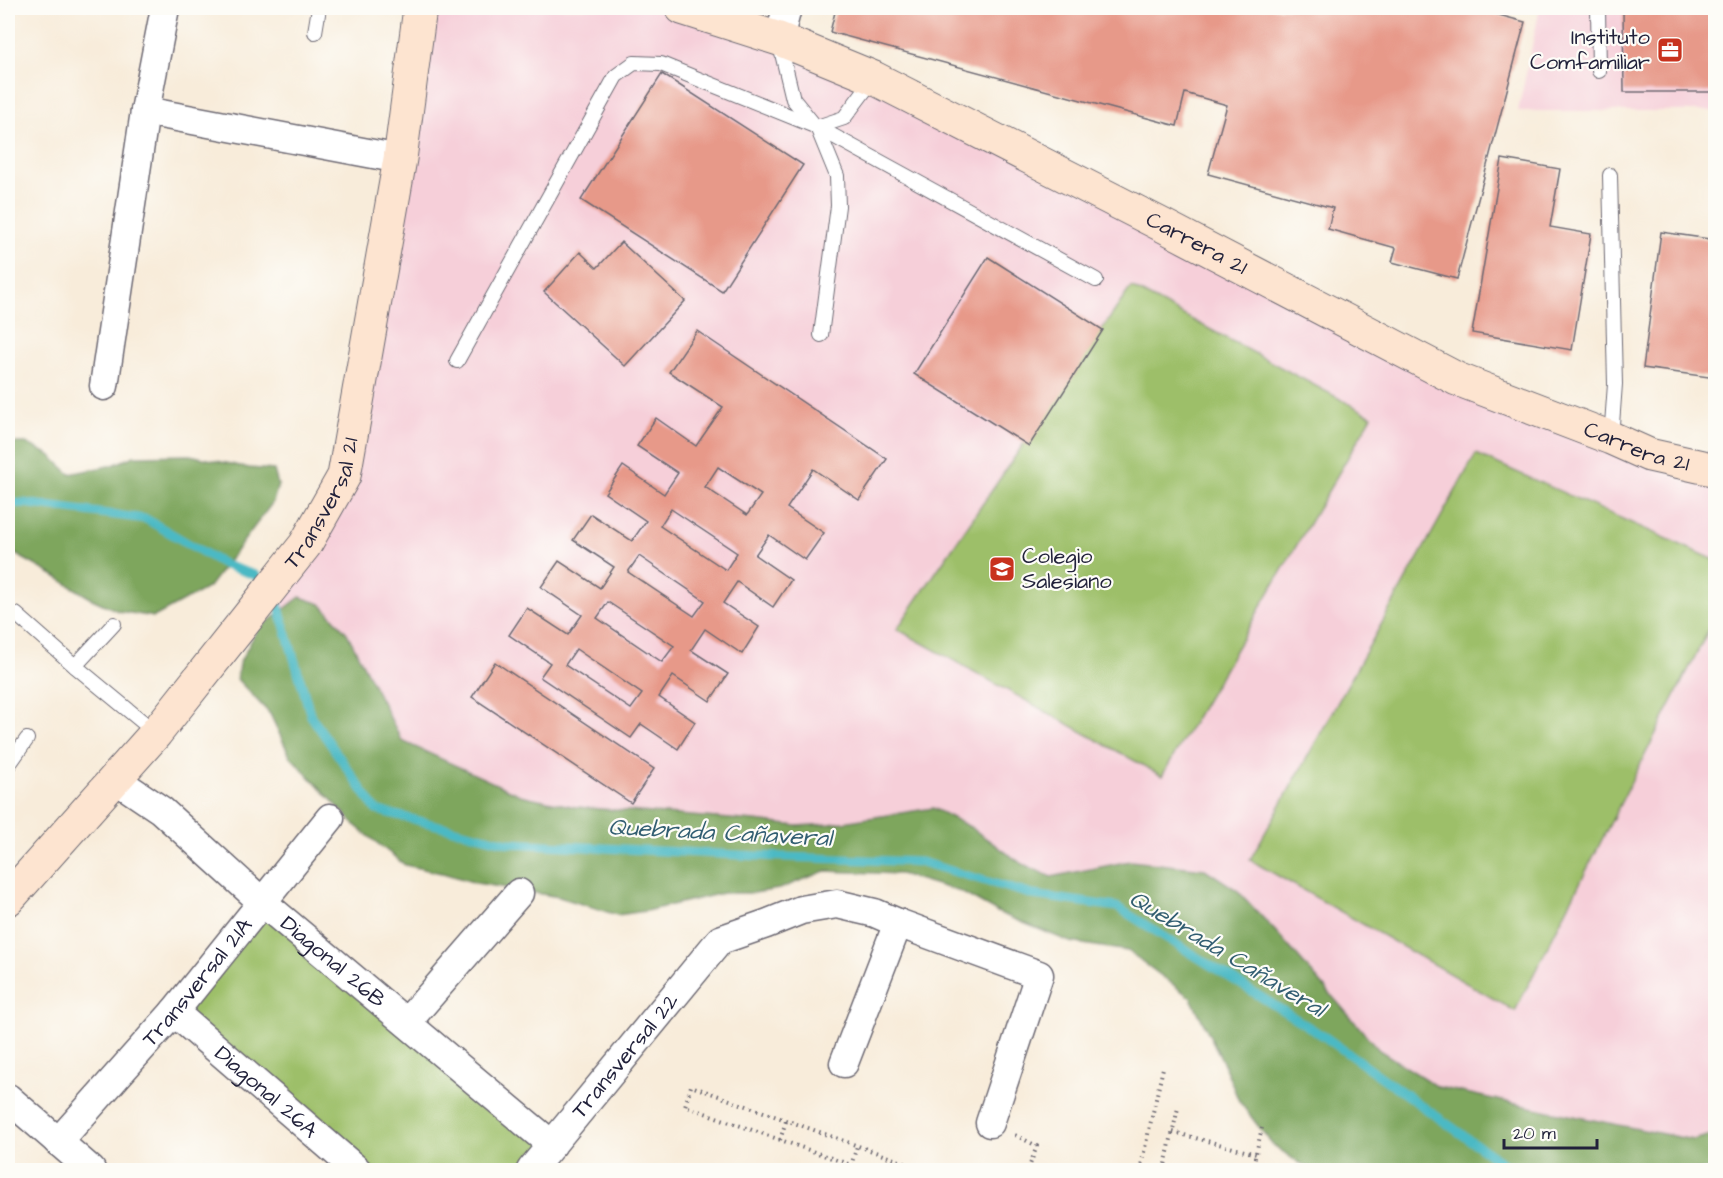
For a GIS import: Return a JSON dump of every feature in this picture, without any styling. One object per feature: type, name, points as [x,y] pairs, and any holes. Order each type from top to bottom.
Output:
[{"type":"street","points":[[104,386],[145,111],[165,8]]},
{"type":"street","name":"Transversal 21","points":[[9,895],[156,733],[305,545],[344,476],[400,159],[420,8]]},
{"type":"street","name":"Carrera 21","points":[[682,8],[779,39],[874,78],[1155,221],[1457,379],[1611,438],[1649,455],[1716,470]]},
{"type":"street","points":[[779,39],[787,8]]},
{"type":"street","points":[[145,111],[400,159]]},
{"type":"street","name":"Diagonal 26B","points":[[115,779],[161,810],[262,902],[552,1145]]},
{"type":"street","name":"Transversal 21A","points":[[58,1142],[174,1012],[330,818]]},
{"type":"street","points":[[407,1022],[519,893]]},
{"type":"street","name":"Transversal 22","points":[[531,1170],[720,940],[801,910],[837,904],[875,913],[898,923]]},
{"type":"street","points":[[844,1063],[898,923],[1039,975],[990,1123]]},
{"type":"street","name":"Diagonal 26A","points":[[174,1012],[357,1170]]},
{"type":"street","points":[[8,1098],[91,1170]]},
{"type":"lane","points":[[315,32],[318,8]]},
{"type":"lane","points":[[1598,8],[1599,71]]},
{"type":"lane","points":[[779,39],[793,99],[817,127],[837,176],[838,206],[821,335]]},
{"type":"lane","points":[[457,361],[616,75],[634,63],[661,64],[817,127],[1096,280]]},
{"type":"lane","points":[[817,127],[844,118],[874,78]]},
{"type":"lane","points":[[1610,174],[1615,384],[1611,438]]},
{"type":"lane","points":[[16,614],[156,733]]},
{"type":"lane","points":[[75,666],[114,624]]},
{"type":"lane","points":[[8,765],[27,739]]},
{"type":"path","points":[[1140,1170],[1163,1068]]},
{"type":"path","points":[[865,1170],[685,1106],[691,1086],[925,1170]]},
{"type":"path","points":[[1164,1170],[1179,1108]]},
{"type":"path","points":[[780,1140],[786,1121]]},
{"type":"path","points":[[990,1123],[1037,1146],[1028,1170]]},
{"type":"path","points":[[1252,1170],[1262,1128]]},
{"type":"path","points":[[1173,1132],[1256,1154]]},
{"type":"path","points":[[851,1166],[857,1146]]},
{"type":"shaded area","name":"Colegio Salesiano","points":[[420,8],[682,8],[779,39],[1457,379],[1715,470],[1715,1170],[1512,1170],[1117,907],[921,862],[508,843],[311,716],[274,593],[344,476]]},
{"type":"shaded area","points":[[1540,8],[1715,8],[1715,111],[1518,111]]},
{"type":"green space","points":[[1131,287],[1372,416],[1162,776],[897,629]]},
{"type":"green space","points":[[8,443],[26,443],[50,455],[70,474],[113,465],[134,456],[190,455],[249,468],[274,470],[278,485],[273,502],[209,587],[154,617],[118,611],[92,599],[8,550]]},
{"type":"green space","points":[[1476,454],[1715,560],[1715,617],[1515,1011],[1250,860]]},
{"type":"green space","points":[[300,597],[321,604],[347,633],[402,741],[520,795],[576,807],[797,826],[830,824],[933,808],[970,827],[1021,863],[1051,877],[1130,861],[1205,869],[1237,890],[1379,1050],[1438,1087],[1693,1140],[1715,1134],[1715,1170],[1315,1170],[1299,1163],[1272,1144],[1239,1101],[1222,1060],[1191,998],[1128,951],[1070,942],[997,912],[961,892],[900,874],[825,871],[779,889],[754,893],[723,893],[646,911],[617,915],[559,897],[476,883],[405,865],[357,827],[290,756],[270,714],[237,679],[239,664],[257,630]]},
{"type":"green space","points":[[262,902],[552,1145],[531,1170],[357,1170],[174,1012]]},
{"type":"building","points":[[836,8],[1473,8],[1525,22],[1457,279],[1392,262],[1396,248],[1328,229],[1333,208],[1208,174],[1227,105],[1185,93],[1177,126],[830,32]]},
{"type":"building","name":"Instituto Comfamiliar","points":[[1623,8],[1716,8],[1716,92],[1624,92]]},
{"type":"building","points":[[662,74],[803,165],[722,291],[581,200]]},
{"type":"building","points":[[1502,159],[1560,169],[1550,227],[1591,234],[1572,350],[1472,333]]},
{"type":"building","points":[[1661,232],[1716,240],[1716,378],[1643,368]]},
{"type":"building","points":[[621,242],[685,301],[625,366],[544,292],[580,252],[597,268]]},
{"type":"building","points":[[988,257],[1103,330],[1029,446],[914,374]]},
{"type":"building","points":[[697,331],[887,459],[859,500],[813,469],[787,508],[824,533],[805,560],[769,535],[755,555],[791,580],[773,607],[737,582],[723,603],[759,627],[742,654],[705,629],[691,650],[728,674],[710,701],[673,676],[659,697],[695,722],[678,749],[641,724],[631,738],[540,677],[550,663],[509,635],[527,608],[568,635],[582,615],[541,587],[559,561],[600,588],[614,567],[573,540],[591,514],[632,541],[646,521],[605,493],[623,466],[664,494],[678,473],[637,446],[656,418],[696,446],[723,407],[669,372]],"holes":[[[718,467],[761,495],[747,515],[705,487]],[[671,509],[737,553],[726,570],[660,526]],[[639,556],[705,601],[694,616],[628,572]],[[608,602],[674,646],[662,662],[597,618]],[[576,649],[642,694],[631,709],[565,665]]]},
{"type":"building","points":[[495,662],[654,769],[631,803],[472,697]]},
{"type":"waterway","name":"Quebrada Cañaveral","points":[[8,504],[23,503],[146,519],[225,565],[255,575],[265,585]]},
{"type":"waterway","name":"Quebrada Cañaveral","points":[[275,594],[311,716],[376,810],[508,843],[921,862],[1033,895],[1117,907],[1325,1037],[1512,1170]]},
{"type":"place","name":"Instituto Comfamiliar","points":[[1670,50]]},
{"type":"place","name":"Colegio Salesiano","points":[[1002,569]]}]
